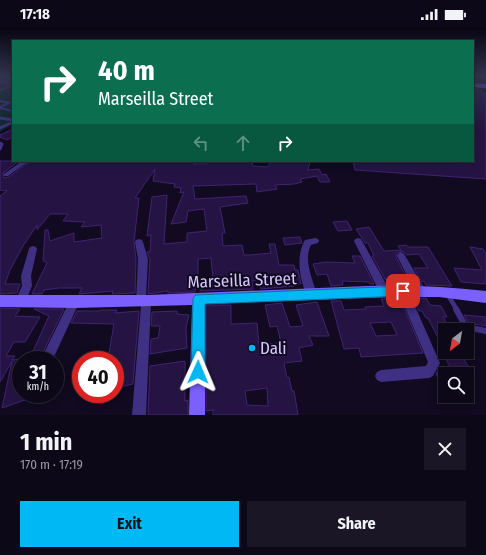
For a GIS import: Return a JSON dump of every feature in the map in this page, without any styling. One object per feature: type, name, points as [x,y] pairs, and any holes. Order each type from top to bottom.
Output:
[{"type":"main road","name":"Marseilla Street","points":[[0,301],[74,303],[144,302],[403,291],[486,297]]},
{"type":"main road","points":[[197,415],[199,299]]},
{"type":"street","points":[[6,176],[25,162]]},
{"type":"street","points":[[312,294],[304,264],[304,252],[308,242],[315,241]]},
{"type":"street","points":[[358,241],[385,292]]},
{"type":"street","points":[[139,242],[143,259],[144,302],[139,415]]},
{"type":"street","points":[[20,302],[27,286],[26,276],[33,249]]},
{"type":"street","points":[[401,256],[421,292]]},
{"type":"street","points":[[380,376],[429,372],[434,363],[403,291]]},
{"type":"street","points":[[51,351],[74,303]]},
{"type":"lane","points":[[0,101],[9,103]]},
{"type":"lane","points":[[0,108],[12,102]]},
{"type":"lane","points":[[0,108],[12,111]]},
{"type":"lane","points":[[0,118],[12,121]]},
{"type":"lane","points":[[0,128],[12,122]]},
{"type":"lane","points":[[0,143],[2,144],[0,149]]},
{"type":"lane","points":[[447,293],[466,327],[486,331]]},
{"type":"green space","points":[[0,94],[12,94],[12,125],[0,132]]},
{"type":"building","points":[[474,94],[486,95],[486,179],[355,170],[353,162],[474,162]]},
{"type":"building","points":[[12,129],[12,138],[7,140],[0,137],[0,135]]},
{"type":"building","points":[[0,161],[18,162],[3,173],[4,178],[9,177],[29,162],[195,162],[194,164],[207,164],[207,162],[252,162],[253,166],[267,167],[271,162],[310,162],[308,170],[319,169],[322,175],[326,174],[330,182],[320,182],[317,176],[300,179],[302,182],[294,184],[275,185],[277,189],[257,192],[256,184],[193,186],[195,199],[246,196],[248,203],[220,207],[225,233],[222,233],[223,246],[242,245],[244,255],[250,255],[271,253],[269,244],[275,244],[279,265],[294,265],[295,270],[298,270],[301,284],[294,284],[295,286],[261,289],[258,280],[252,281],[253,289],[200,291],[200,284],[211,283],[211,280],[213,280],[211,258],[198,259],[198,275],[195,292],[168,293],[168,291],[148,294],[150,259],[147,252],[150,252],[151,235],[147,236],[152,197],[167,195],[164,244],[187,242],[187,233],[207,231],[204,209],[188,211],[186,222],[171,224],[184,192],[180,193],[181,188],[174,187],[175,184],[153,181],[155,169],[135,198],[139,198],[134,242],[136,259],[135,293],[112,294],[113,291],[79,294],[82,288],[59,288],[44,290],[42,294],[32,294],[47,263],[43,261],[45,230],[48,230],[50,241],[74,233],[74,242],[102,238],[101,225],[81,227],[85,222],[63,221],[68,214],[50,214],[37,230],[37,225],[23,246],[10,270],[5,284],[20,284],[17,293],[0,294],[0,196],[7,191],[0,190]]},
{"type":"building","points":[[347,221],[352,230],[338,231],[333,222]]},
{"type":"building","points":[[369,227],[384,251],[401,250],[398,246],[406,245],[408,247],[428,247],[452,286],[426,285],[424,281],[422,282],[414,268],[428,268],[419,254],[407,255],[402,251],[397,253],[396,257],[410,284],[388,284],[372,256],[374,256],[368,243],[365,243],[356,229]]},
{"type":"building","points":[[300,237],[302,243],[285,245],[283,238]]},
{"type":"building","points":[[470,247],[483,249],[486,254],[486,284],[461,282],[454,268],[482,270]]},
{"type":"building","points":[[352,256],[360,256],[374,284],[370,284],[369,282],[342,281],[343,285],[331,286],[327,274],[317,275],[313,264],[326,262],[355,263]]},
{"type":"building","points":[[400,298],[423,353],[361,357],[359,348],[344,349],[331,301],[341,301],[344,310],[384,306],[381,299]],"holes":[[[391,322],[397,335],[376,336],[370,323]]]},
{"type":"building","points":[[426,298],[430,305],[441,306],[447,317],[443,317],[446,323],[438,323],[438,336],[428,318],[426,318],[422,311],[419,311],[413,299]]},
{"type":"building","points":[[317,302],[329,336],[309,336],[313,345],[299,348],[302,361],[284,363],[287,378],[289,377],[292,391],[294,391],[298,415],[213,415],[213,410],[206,411],[206,305],[231,305],[231,324],[257,323],[259,344],[281,343],[277,326],[270,327],[265,305],[282,303],[290,327],[303,326],[296,305]],"holes":[[[267,388],[268,406],[247,405],[245,391]]]},
{"type":"building","points":[[0,308],[20,309],[15,316],[40,317],[25,342],[14,342],[6,356],[12,356],[12,361],[0,382]]},
{"type":"building","points":[[34,309],[64,309],[43,351],[33,351],[49,316]]},
{"type":"building","points":[[117,310],[115,313],[139,311],[133,384],[124,386],[124,351],[109,351],[114,324],[71,323],[77,311]]},
{"type":"building","points":[[177,311],[177,314],[189,315],[186,328],[187,348],[150,354],[151,339],[158,338],[160,326],[151,326],[152,312]]},
{"type":"building","points":[[464,315],[486,317],[486,326],[469,323]]},
{"type":"building","points":[[446,359],[464,359],[468,367],[450,367]]},
{"type":"building","points":[[12,361],[12,403],[16,403],[2,408]]},
{"type":"building","points":[[185,361],[185,401],[188,400],[188,415],[148,415],[150,366]]},
{"type":"place","name":"Dali","points":[[252,348]]},
{"type":"route","points":[[198,372],[199,299],[403,291]]}]
